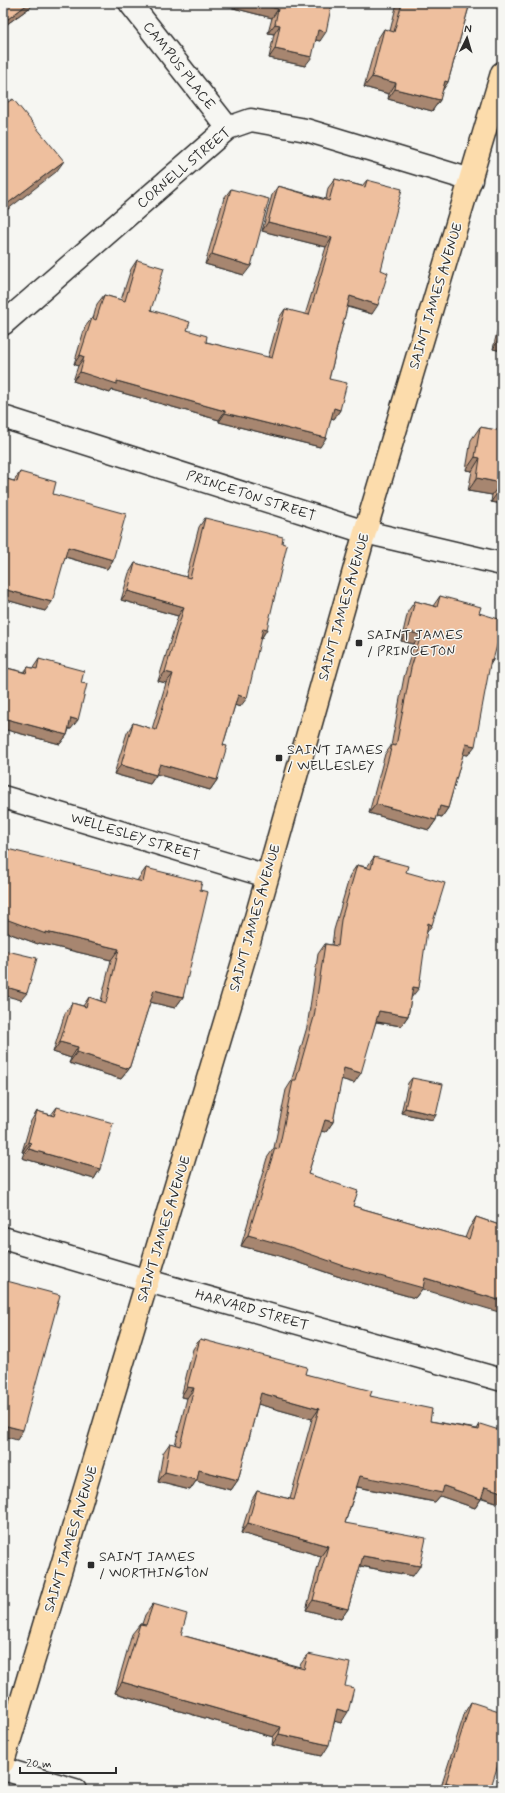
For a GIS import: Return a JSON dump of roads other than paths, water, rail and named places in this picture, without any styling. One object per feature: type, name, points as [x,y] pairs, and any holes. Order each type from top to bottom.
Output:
[{"type":"main road","name":"SAINT JAMES AVENUE","points":[[3,1762],[268,876],[365,532],[471,180],[499,96],[502,73]]},
{"type":"street","name":"CAMPUS PLACE","points":[[130,3],[228,128]]},
{"type":"street","name":"CORNELL STREET","points":[[3,324],[228,128],[251,120],[306,130],[471,180]]},
{"type":"street","name":"PRINCETON STREET","points":[[3,417],[365,532],[502,564]]},
{"type":"street","name":"WELLESLEY STREET","points":[[3,797],[268,876]]},
{"type":"street","name":"HARVARD STREET","points":[[3,1238],[148,1281],[502,1380]]},
{"type":"street","points":[[3,1769],[76,1790]]},
{"type":"place","name":"SAINT JAMES / PRINCETON","points":[[359,643]]},
{"type":"place","name":"SAINT JAMES / WELLESLEY","points":[[279,758]]},
{"type":"place","name":"SAINT JAMES / WORTHINGTON","points":[[91,1565]]}]
